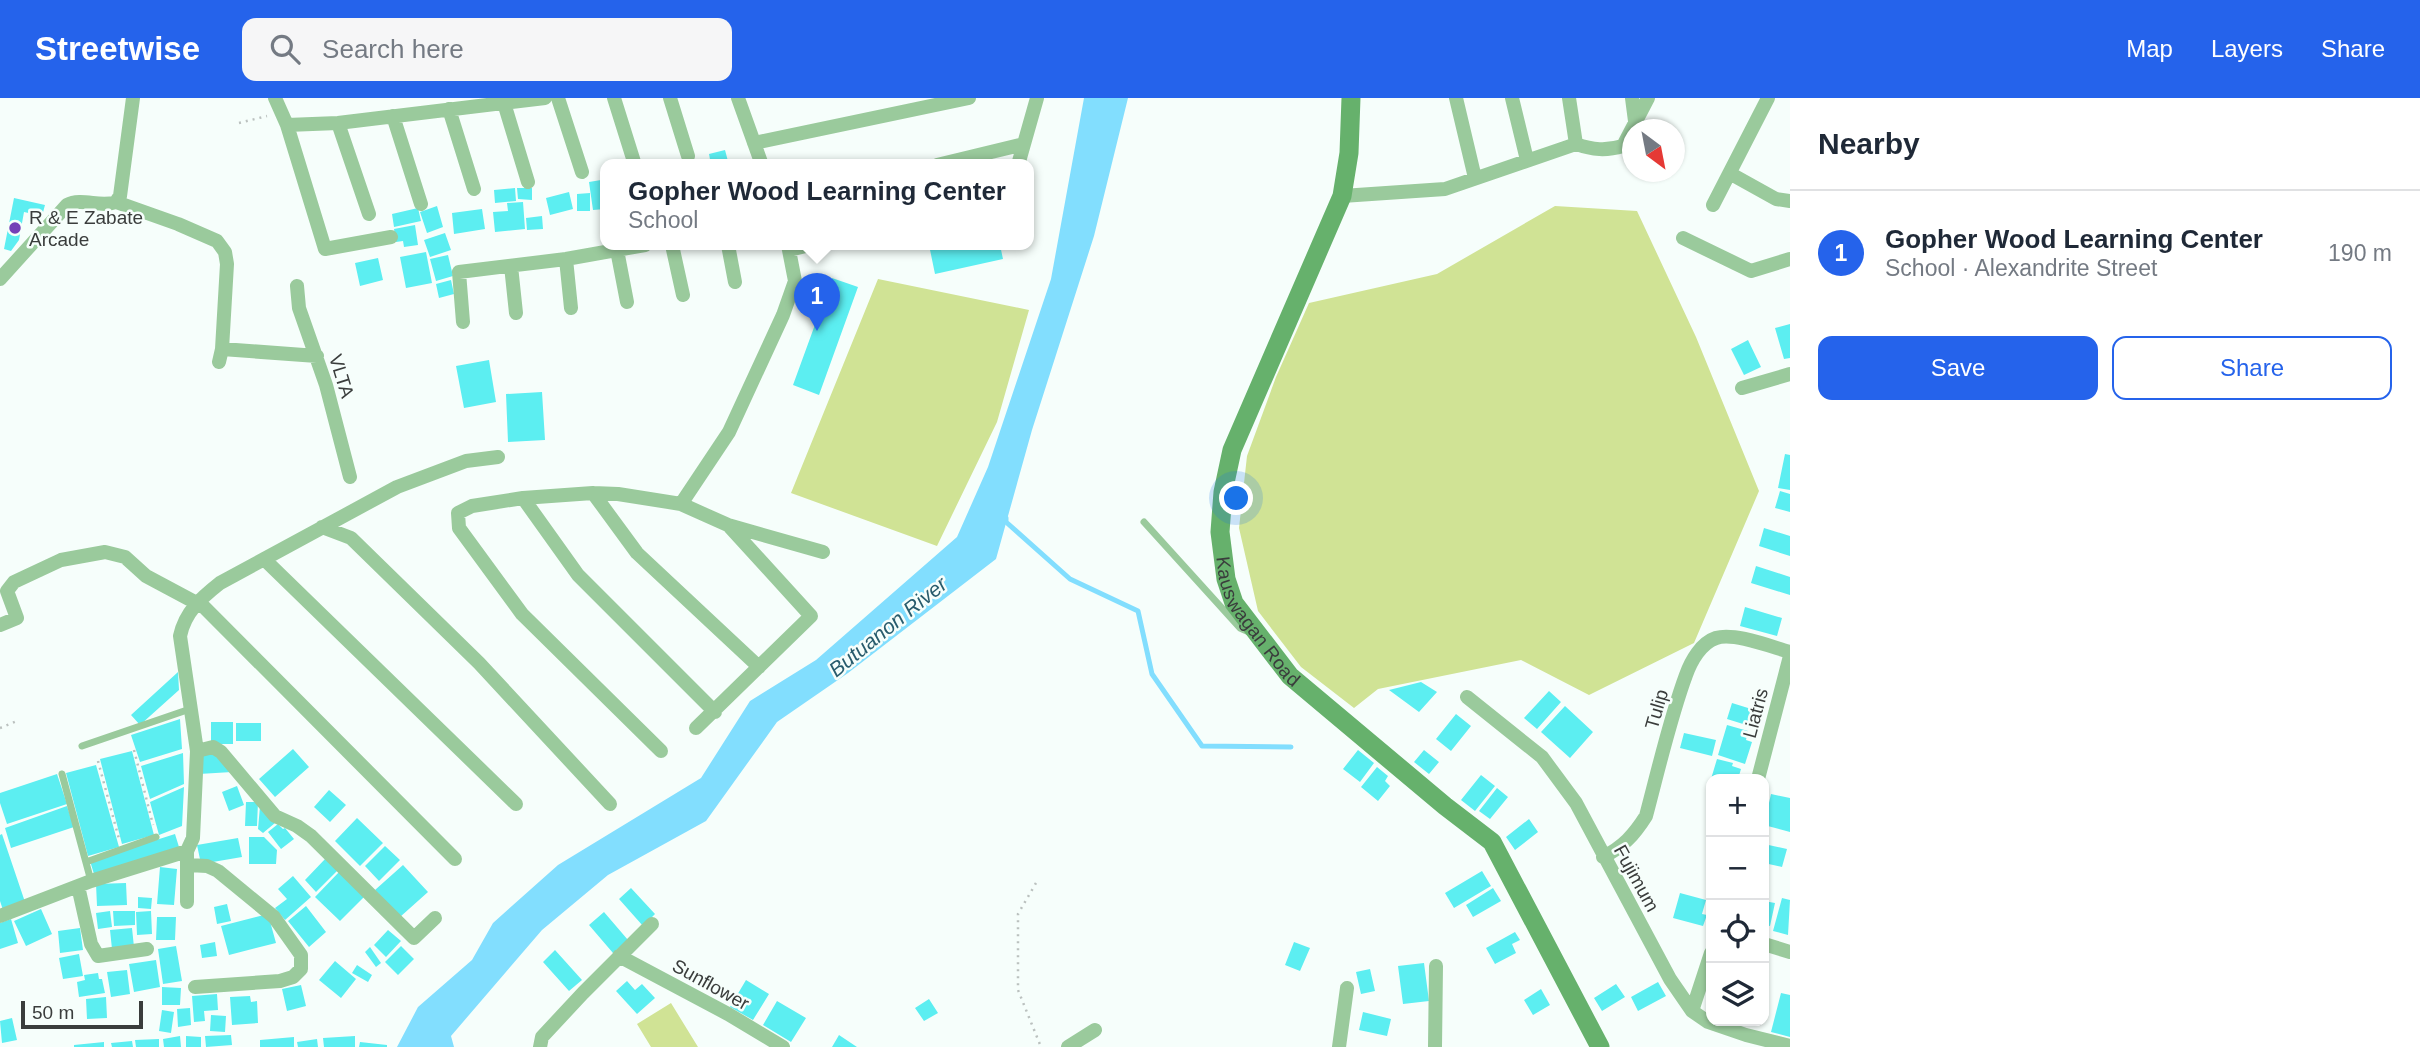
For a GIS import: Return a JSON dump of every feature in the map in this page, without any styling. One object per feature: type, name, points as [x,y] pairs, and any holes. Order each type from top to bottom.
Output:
[{"type":"street","points":[[0,279],[66,205],[73,202],[109,205],[116,202],[120,196],[134,98]]},
{"type":"street","points":[[391,237],[325,249],[280,112],[338,123],[545,98]]},
{"type":"street","points":[[558,98],[582,172]]},
{"type":"street","points":[[614,98],[633,159]]},
{"type":"street","points":[[670,98],[688,156]]},
{"type":"street","points":[[738,98],[760,159]]},
{"type":"street","points":[[754,143],[969,98]]},
{"type":"street","points":[[1020,159],[1037,98]]},
{"type":"street","name":"Kauswagan Road","points":[[1351,98],[1349,153],[1342,196],[1232,450],[1223,492],[1220,531],[1226,579],[1234,603],[1243,617],[1290,676],[1492,842],[1600,1047]]},
{"type":"street","points":[[1456,98],[1475,178]]},
{"type":"street","points":[[1512,98],[1527,160]]},
{"type":"street","points":[[1569,98],[1576,144]]},
{"type":"street","points":[[1632,98],[1635,119]]},
{"type":"street","points":[[1636,119],[1648,98]]},
{"type":"street","points":[[1713,205],[1768,98]]},
{"type":"street","points":[[504,103],[528,182]]},
{"type":"street","points":[[449,109],[474,189]]},
{"type":"street","points":[[393,116],[421,204]]},
{"type":"street","points":[[338,123],[369,214]]},
{"type":"street","points":[[962,159],[1024,144]]},
{"type":"street","points":[[1342,196],[1445,189],[1576,144],[1591,149],[1609,150],[1622,145]]},
{"type":"street","points":[[1731,174],[1776,199],[1790,201]]},
{"type":"street","points":[[116,202],[178,223],[222,246],[228,264],[221,355],[317,356]]},
{"type":"street","points":[[1683,238],[1751,271],[1790,258]]},
{"type":"street","points":[[463,322],[458,272],[617,250],[627,302]]},
{"type":"street","points":[[673,250],[683,295]]},
{"type":"street","points":[[729,250],[735,282]]},
{"type":"street","points":[[681,504],[729,432],[772,340],[795,281],[788,250]]},
{"type":"street","points":[[566,259],[571,308]]},
{"type":"street","points":[[511,266],[516,313]]},
{"type":"street","name":"VLTA","points":[[297,286],[299,307],[317,356],[350,477]]},
{"type":"street","points":[[1742,388],[1790,374]]},
{"type":"street","points":[[187,902],[197,751],[180,636],[183,622],[196,603],[220,583],[397,487],[466,461],[498,457]]},
{"type":"street","points":[[593,493],[637,553],[759,667]]},
{"type":"street","points":[[661,751],[522,614],[459,528],[458,513],[464,508],[523,498],[618,494],[681,504],[728,525],[823,552]]},
{"type":"street","points":[[523,498],[578,575],[715,712]]},
{"type":"street","points":[[696,728],[811,616],[728,525]]},
{"type":"street","points":[[322,527],[352,538],[479,663],[610,804]]},
{"type":"street","points":[[0,625],[17,618],[7,591],[14,582],[61,560],[105,552],[125,557],[146,576],[204,607],[455,859]]},
{"type":"street","points":[[264,559],[516,804]]},
{"type":"street","name":"Tulip","points":[[1603,857],[1619,849],[1646,816],[1686,674],[1703,646],[1723,637],[1790,654]]},
{"type":"street","name":"Liatris","points":[[1759,774],[1790,654]]},
{"type":"street","name":"Fujimum","points":[[1467,697],[1542,757],[1576,803],[1670,979],[1692,1010],[1708,1022],[1790,1046]]},
{"type":"street","points":[[197,751],[213,747],[221,752],[275,816],[311,836],[414,938],[435,918]]},
{"type":"street","points":[[0,916],[85,883],[188,858],[213,868],[240,887],[274,917],[301,955],[301,969],[293,978],[195,987]]},
{"type":"street","points":[[85,883],[91,944],[98,956],[147,949]]},
{"type":"street","points":[[540,1047],[542,1037],[652,924]]},
{"type":"street","points":[[1769,945],[1790,951]]},
{"type":"street","name":"Sunflower","points":[[620,956],[783,1047]]},
{"type":"street","points":[[1692,1010],[1708,963]]},
{"type":"street","points":[[1435,1047],[1436,966]]},
{"type":"street","points":[[1339,1047],[1347,988]]},
{"type":"street","points":[[1068,1047],[1095,1030]]},
{"type":"lane","points":[[1144,522],[1240,628],[1263,639]]},
{"type":"lane","points":[[82,746],[190,709]]},
{"type":"lane","points":[[62,774],[86,862],[85,883]]},
{"type":"lane","points":[[86,862],[156,836]]},
{"type":"path","points":[[239,123],[280,112]]},
{"type":"path","points":[[0,728],[17,721]]},
{"type":"path","points":[[134,750],[156,836]]},
{"type":"path","points":[[98,761],[121,849]]},
{"type":"path","points":[[1036,883],[1018,914],[1018,990],[1041,1047]]},
{"type":"green space","points":[[1555,206],[1637,211],[1696,337],[1759,491],[1694,643],[1589,695],[1521,660],[1378,689],[1354,708],[1301,667],[1258,611],[1239,528],[1247,456],[1276,377],[1309,303],[1437,274]]},
{"type":"green space","points":[[878,279],[1029,310],[997,422],[937,546],[791,493]]},
{"type":"green space","points":[[671,1003],[698,1047],[651,1047],[637,1024]]},
{"type":"water","name":"Butuanon River","points":[[1084,98],[1128,98],[1094,236],[1032,430],[996,559],[848,673],[777,722],[706,821],[608,875],[542,930],[451,1036],[454,1047],[397,1047],[418,1007],[472,960],[493,923],[558,865],[701,778],[750,701],[816,660],[957,537],[988,467],[1051,279]]},
{"type":"building","points":[[725,150],[727,159],[710,159],[709,154]]},
{"type":"building","points":[[600,180],[600,209],[593,210],[589,182]]},
{"type":"building","points":[[515,188],[516,201],[495,203],[494,190]]},
{"type":"building","points":[[517,188],[532,188],[532,200],[518,199]]},
{"type":"building","points":[[569,192],[573,209],[550,215],[546,198]]},
{"type":"building","points":[[590,193],[590,211],[577,211],[577,194]]},
{"type":"building","name":"R & E Zabate Arcade","points":[[14,198],[45,205],[42,216],[24,212],[19,240],[11,251],[4,249]]},
{"type":"building","points":[[523,202],[525,229],[495,232],[493,212],[508,211],[507,203]]},
{"type":"building","points":[[437,206],[443,227],[427,233],[420,212]]},
{"type":"building","points":[[418,208],[421,221],[394,227],[392,214]]},
{"type":"building","points":[[482,209],[485,229],[454,234],[452,213]]},
{"type":"building","points":[[542,216],[543,229],[527,230],[526,218]]},
{"type":"building","points":[[415,225],[418,245],[404,247],[403,241],[396,242],[394,229]]},
{"type":"building","points":[[445,233],[451,250],[430,257],[424,240]]},
{"type":"building","points":[[930,250],[1001,250],[1003,259],[935,274]]},
{"type":"building","points":[[426,252],[432,283],[406,288],[400,257]]},
{"type":"building","points":[[448,255],[453,276],[436,281],[430,259]]},
{"type":"building","points":[[378,258],[383,280],[360,286],[355,263]]},
{"type":"building","points":[[832,278],[858,287],[819,395],[793,385]]},
{"type":"building","points":[[451,280],[454,294],[439,298],[436,284]]},
{"type":"building","points":[[1790,324],[1790,358],[1784,359],[1775,328]]},
{"type":"building","points":[[1748,340],[1761,367],[1744,375],[1731,349]]},
{"type":"building","points":[[489,360],[496,402],[464,408],[456,366]]},
{"type":"building","points":[[542,392],[545,440],[508,442],[506,394]]},
{"type":"building","points":[[1785,454],[1790,455],[1790,490],[1778,488]]},
{"type":"building","points":[[1780,491],[1790,494],[1790,512],[1775,508]]},
{"type":"building","points":[[1764,528],[1790,536],[1790,556],[1759,546]]},
{"type":"building","points":[[1756,566],[1790,577],[1790,595],[1751,583]]},
{"type":"building","points":[[1745,607],[1782,618],[1777,636],[1740,626]]},
{"type":"building","points":[[178,672],[179,690],[140,725],[131,715]]},
{"type":"building","points":[[1421,682],[1437,692],[1419,712],[1389,690]]},
{"type":"building","points":[[1549,691],[1561,702],[1537,729],[1524,718]]},
{"type":"building","points":[[1732,703],[1761,712],[1756,728],[1727,719]]},
{"type":"building","points":[[1565,706],[1593,732],[1570,758],[1541,732]]},
{"type":"building","points":[[1456,714],[1471,726],[1451,751],[1436,739]]},
{"type":"building","points":[[180,719],[182,749],[140,762],[131,735]]},
{"type":"building","points":[[211,722],[233,722],[233,744],[211,744]]},
{"type":"building","points":[[236,723],[261,723],[261,741],[236,741]]},
{"type":"building","points":[[1727,725],[1748,731],[1746,740],[1752,742],[1745,764],[1718,755]]},
{"type":"building","points":[[1684,733],[1716,740],[1712,756],[1680,748]]},
{"type":"building","points":[[293,749],[309,767],[275,797],[259,779]]},
{"type":"building","points":[[1358,750],[1374,763],[1360,782],[1343,769]]},
{"type":"building","points":[[1424,750],[1439,762],[1429,774],[1414,762]]},
{"type":"building","points":[[132,751],[154,835],[122,844],[100,759]]},
{"type":"building","points":[[183,753],[184,784],[150,799],[141,766]]},
{"type":"building","points":[[217,754],[232,772],[199,774],[202,755]]},
{"type":"building","points":[[1717,759],[1733,763],[1732,766],[1741,769],[1740,774],[1712,774]]},
{"type":"building","points":[[96,765],[119,847],[88,856],[66,773]]},
{"type":"building","points":[[1377,767],[1388,776],[1385,781],[1390,786],[1378,801],[1361,787]]},
{"type":"building","points":[[57,774],[67,804],[7,824],[0,803],[0,793]]},
{"type":"building","points":[[1481,775],[1495,786],[1475,811],[1461,800]]},
{"type":"building","points":[[237,786],[244,805],[229,811],[222,792]]},
{"type":"building","points":[[184,787],[182,826],[159,835],[150,802]]},
{"type":"building","points":[[1497,788],[1508,797],[1490,819],[1479,811]]},
{"type":"building","points":[[329,790],[346,805],[330,822],[314,807]]},
{"type":"building","points":[[1771,794],[1790,798],[1790,832],[1769,826]]},
{"type":"building","points":[[246,802],[258,802],[257,826],[245,826]]},
{"type":"building","points":[[67,806],[74,827],[11,848],[5,828]]},
{"type":"building","points":[[260,806],[275,823],[263,833],[258,829]]},
{"type":"building","points":[[357,818],[383,843],[360,866],[335,841]]},
{"type":"building","points":[[1529,819],[1538,832],[1515,850],[1506,837]]},
{"type":"building","points":[[278,824],[294,839],[281,849],[268,832]]},
{"type":"building","points":[[2,834],[25,902],[3,910],[0,901]]},
{"type":"building","points":[[175,834],[179,847],[94,874],[90,861]]},
{"type":"building","points":[[249,837],[264,837],[277,850],[276,864],[249,864]]},
{"type":"building","points":[[238,838],[242,857],[201,864],[197,845]]},
{"type":"building","points":[[1769,845],[1787,849],[1782,867],[1769,864]]},
{"type":"building","points":[[385,846],[400,860],[379,881],[365,866]]},
{"type":"building","points":[[326,858],[338,870],[316,892],[305,880]]},
{"type":"building","points":[[403,865],[428,892],[400,917],[375,890]]},
{"type":"building","points":[[160,867],[177,869],[174,905],[157,904]]},
{"type":"building","points":[[340,871],[365,896],[340,921],[315,897]]},
{"type":"building","points":[[1482,871],[1491,886],[1454,908],[1445,893]]},
{"type":"building","points":[[293,876],[311,897],[285,920],[275,908],[287,899],[278,889]]},
{"type":"building","points":[[126,883],[127,905],[97,906],[96,884]]},
{"type":"building","points":[[631,888],[655,914],[643,926],[619,899]]},
{"type":"building","points":[[1493,888],[1501,901],[1473,917],[1466,905]]},
{"type":"building","points":[[1680,893],[1706,900],[1702,914],[1706,915],[1703,926],[1673,918]]},
{"type":"building","points":[[138,897],[152,898],[151,909],[138,908]]},
{"type":"building","points":[[1782,898],[1790,900],[1788,935],[1773,931]]},
{"type":"building","points":[[1769,902],[1775,903],[1769,926]]},
{"type":"building","points":[[227,904],[231,921],[217,924],[214,907]]},
{"type":"building","points":[[306,906],[326,932],[309,947],[288,921]]},
{"type":"building","points":[[41,909],[52,934],[26,946],[14,921]]},
{"type":"building","points":[[110,911],[112,927],[98,929],[96,913]]},
{"type":"building","points":[[113,911],[135,911],[135,925],[114,926]]},
{"type":"building","points":[[151,911],[152,934],[137,935],[136,912]]},
{"type":"building","points":[[604,912],[628,940],[613,953],[589,925]]},
{"type":"building","points":[[268,914],[276,943],[229,955],[221,926]]},
{"type":"building","points":[[157,917],[176,917],[175,940],[156,940]]},
{"type":"building","points":[[11,919],[18,943],[0,949],[0,923]]},
{"type":"building","points":[[80,928],[83,950],[60,953],[58,931]]},
{"type":"building","points":[[132,928],[134,947],[112,949],[110,930]]},
{"type":"building","points":[[388,930],[401,941],[386,957],[374,945]]},
{"type":"building","points":[[1515,932],[1520,940],[1512,944],[1516,953],[1495,964],[1486,948]]},
{"type":"building","points":[[215,942],[217,956],[202,958],[200,945]]},
{"type":"building","points":[[1294,942],[1310,948],[1300,971],[1285,965]]},
{"type":"building","points":[[176,946],[182,981],[163,984],[158,949]]},
{"type":"building","points":[[401,946],[414,959],[398,975],[385,962]]},
{"type":"building","points":[[370,947],[381,963],[376,967],[365,952]]},
{"type":"building","points":[[555,950],[582,980],[569,991],[543,962]]},
{"type":"building","points":[[79,954],[83,976],[63,979],[59,958]]},
{"type":"building","points":[[156,960],[160,987],[134,992],[129,964]]},
{"type":"building","points":[[335,961],[356,979],[341,998],[319,980]]},
{"type":"building","points":[[1424,963],[1429,1001],[1403,1004],[1398,966]]},
{"type":"building","points":[[357,965],[372,975],[368,982],[352,973]]},
{"type":"building","points":[[1370,969],[1375,991],[1361,994],[1356,972]]},
{"type":"building","points":[[127,970],[130,994],[111,997],[107,972]]},
{"type":"building","points":[[98,973],[105,993],[79,997],[77,982],[85,980],[84,975]]},
{"type":"building","points":[[746,980],[769,994],[753,1020],[730,1007]]},
{"type":"building","points":[[627,981],[635,990],[642,984],[655,998],[637,1014],[616,991]]},
{"type":"building","points":[[1658,982],[1666,996],[1638,1011],[1631,997]]},
{"type":"building","points":[[1616,984],[1625,997],[1602,1011],[1594,998]]},
{"type":"building","points":[[301,985],[306,1006],[287,1011],[282,989]]},
{"type":"building","points":[[162,987],[181,988],[180,1005],[162,1005]]},
{"type":"building","points":[[1541,989],[1550,1005],[1533,1015],[1524,1000]]},
{"type":"building","points":[[1781,993],[1790,995],[1790,1037],[1771,1032]]},
{"type":"building","points":[[217,994],[218,1010],[204,1011],[205,1021],[194,1022],[192,996]]},
{"type":"building","points":[[250,996],[251,1002],[257,1001],[258,1023],[232,1025],[230,997]]},
{"type":"building","points":[[106,997],[107,1018],[87,1019],[86,999]]},
{"type":"building","points":[[929,999],[938,1013],[924,1021],[915,1008]]},
{"type":"building","points":[[777,1001],[806,1018],[791,1042],[763,1025]]},
{"type":"building","points":[[190,1008],[191,1025],[178,1027],[177,1009]]},
{"type":"building","points":[[162,1010],[174,1012],[171,1033],[159,1031]]},
{"type":"building","points":[[1363,1012],[1391,1019],[1387,1036],[1359,1030]]},
{"type":"building","points":[[211,1015],[226,1016],[225,1032],[210,1031]]},
{"type":"building","points":[[12,1018],[17,1040],[2,1043],[0,1021]]},
{"type":"building","points":[[231,1035],[232,1045],[206,1047],[205,1036]]},
{"type":"building","points":[[839,1035],[857,1047],[832,1047]]},
{"type":"building","points":[[180,1036],[181,1047],[164,1047],[163,1039]]},
{"type":"building","points":[[186,1036],[201,1037],[201,1047],[186,1047]]},
{"type":"building","points":[[355,1036],[355,1047],[324,1047],[323,1038]]},
{"type":"building","points":[[294,1037],[294,1047],[260,1047],[260,1040]]},
{"type":"building","points":[[159,1039],[159,1047],[136,1047],[135,1040]]},
{"type":"building","points":[[317,1039],[318,1047],[298,1047],[297,1042]]},
{"type":"building","points":[[132,1041],[133,1047],[112,1047],[111,1043]]},
{"type":"building","points":[[104,1042],[104,1047],[74,1047],[74,1045]]},
{"type":"building","points":[[360,1042],[387,1045],[387,1047],[359,1047]]},
{"type":"waterway","points":[[1006,518],[1006,522],[1070,579],[1138,611],[1152,674],[1202,746],[1291,747]]},
{"type":"place","name":"R & E Zabate Arcade","points":[[15,228]]},
{"type":"place","name":"Gopher Wood Learning Center","points":[[817,331]]}]
